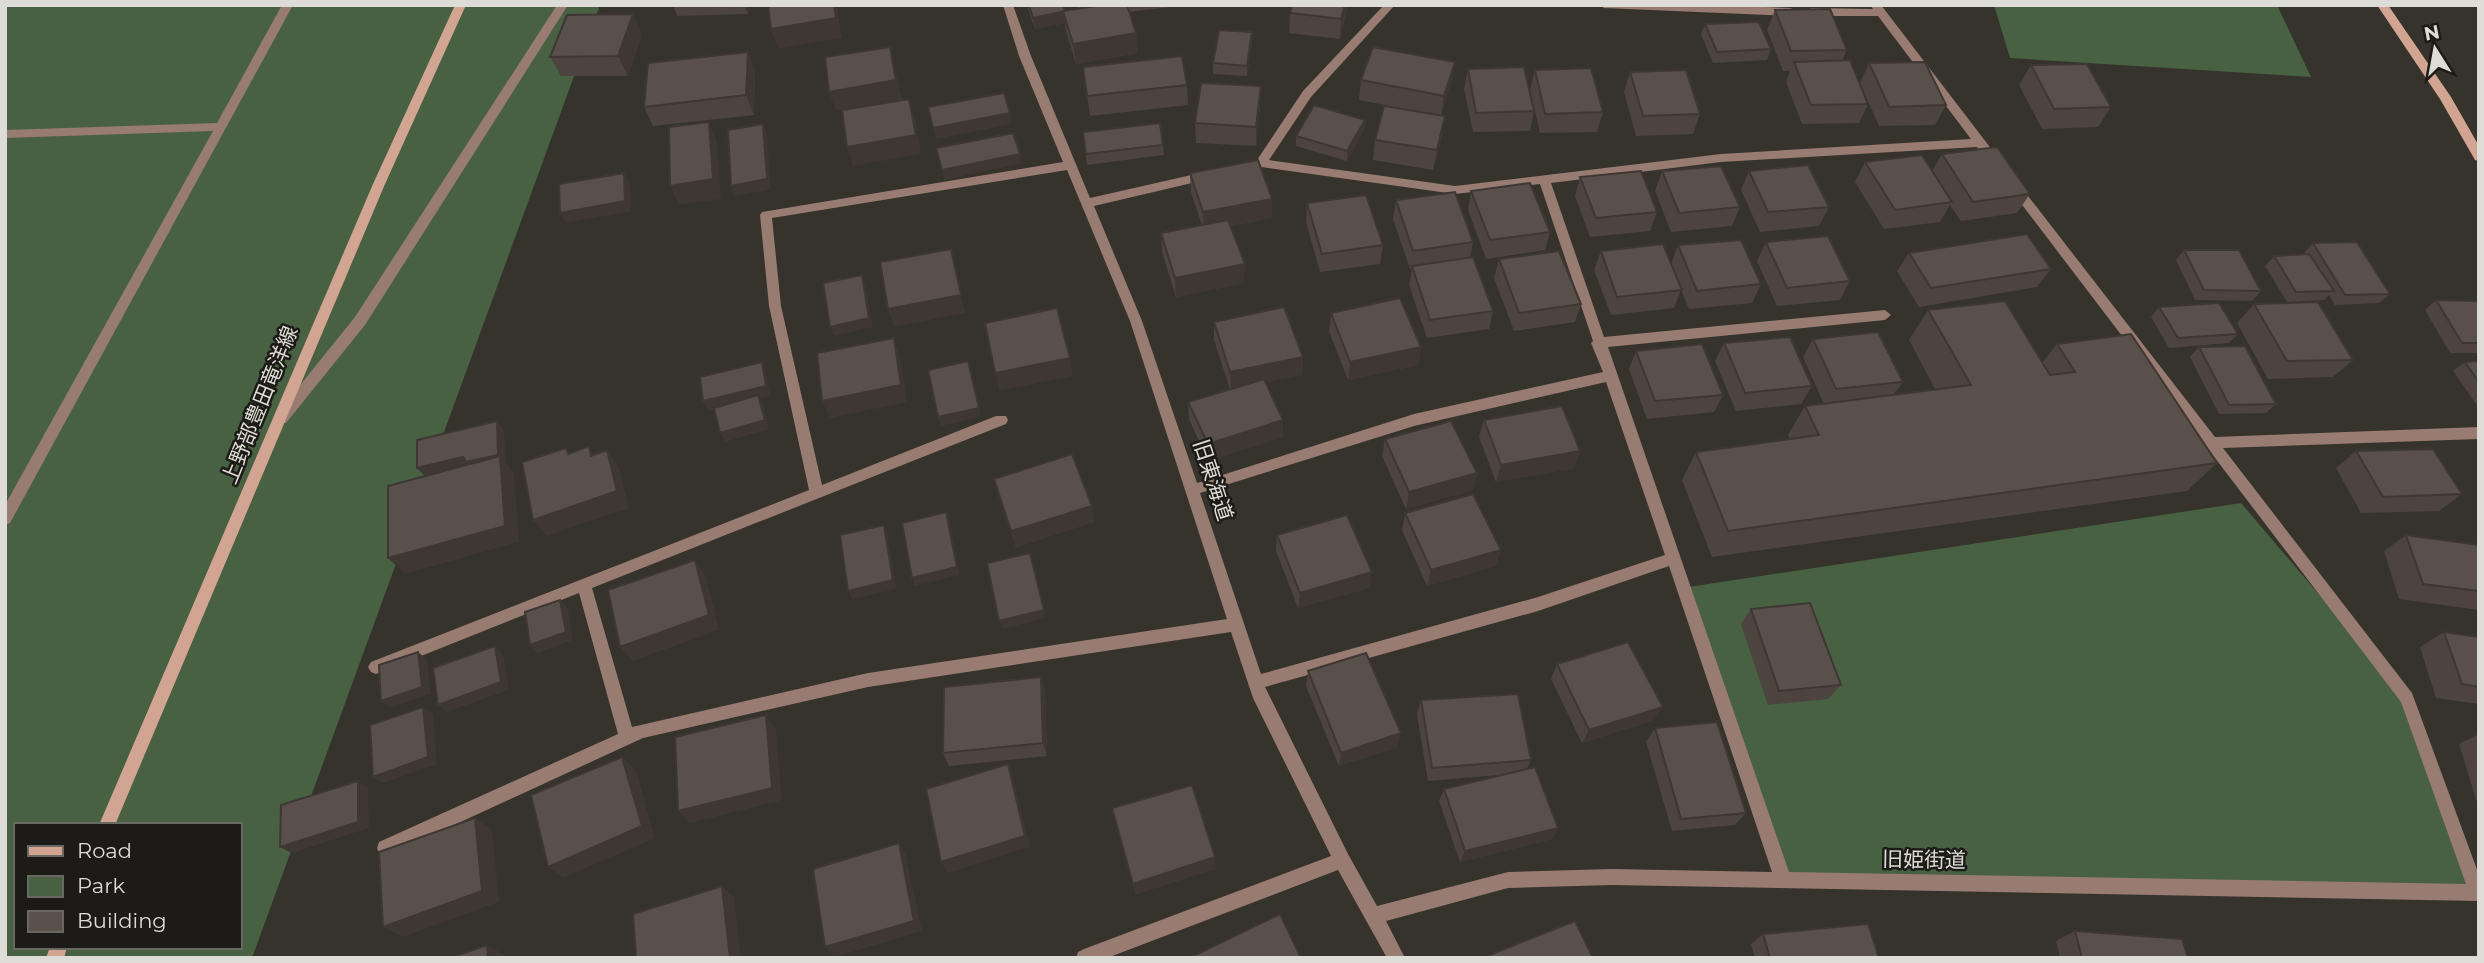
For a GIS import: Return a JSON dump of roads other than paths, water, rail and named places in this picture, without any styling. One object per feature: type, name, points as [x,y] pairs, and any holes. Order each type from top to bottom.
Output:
[{"type":"main road","name":"上野部豊田竜洋線","points":[[108,823],[406,118],[461,5]]},
{"type":"main road","points":[[2382,5],[2445,97],[2479,157]]},
{"type":"street","points":[[5,519],[288,5]]},
{"type":"street","points":[[278,422],[360,321],[563,5]]},
{"type":"street","name":"旧東海道","points":[[1009,5],[1025,56],[1136,321],[1256,682],[1342,860],[1397,958]]},
{"type":"street","points":[[1261,163],[1307,94],[1390,5]]},
{"type":"street","points":[[1604,5],[1687,10],[1878,9],[2407,698],[2478,893]]},
{"type":"street","points":[[5,134],[220,127]]},
{"type":"street","points":[[1234,169],[1261,163],[1455,190],[1721,158],[1981,143]]},
{"type":"street","points":[[817,493],[775,306],[766,215],[1071,165]]},
{"type":"street","points":[[1087,203],[1221,172]]},
{"type":"street","points":[[1544,179],[1598,344],[1783,880]]},
{"type":"street","points":[[1598,344],[1885,315]]},
{"type":"street","points":[[1192,490],[1414,420],[1609,376]]},
{"type":"street","points":[[376,667],[1001,420]]},
{"type":"street","points":[[2211,443],[2479,433]]},
{"type":"street","points":[[1256,682],[1538,604],[1672,559]]},
{"type":"street","points":[[584,585],[627,737]]},
{"type":"street","points":[[385,848],[641,731],[868,680],[1237,624]]},
{"type":"street","points":[[1084,958],[1342,860]]},
{"type":"street","name":"旧姫街道","points":[[1373,916],[1508,880],[1612,877],[2478,893]]}]
